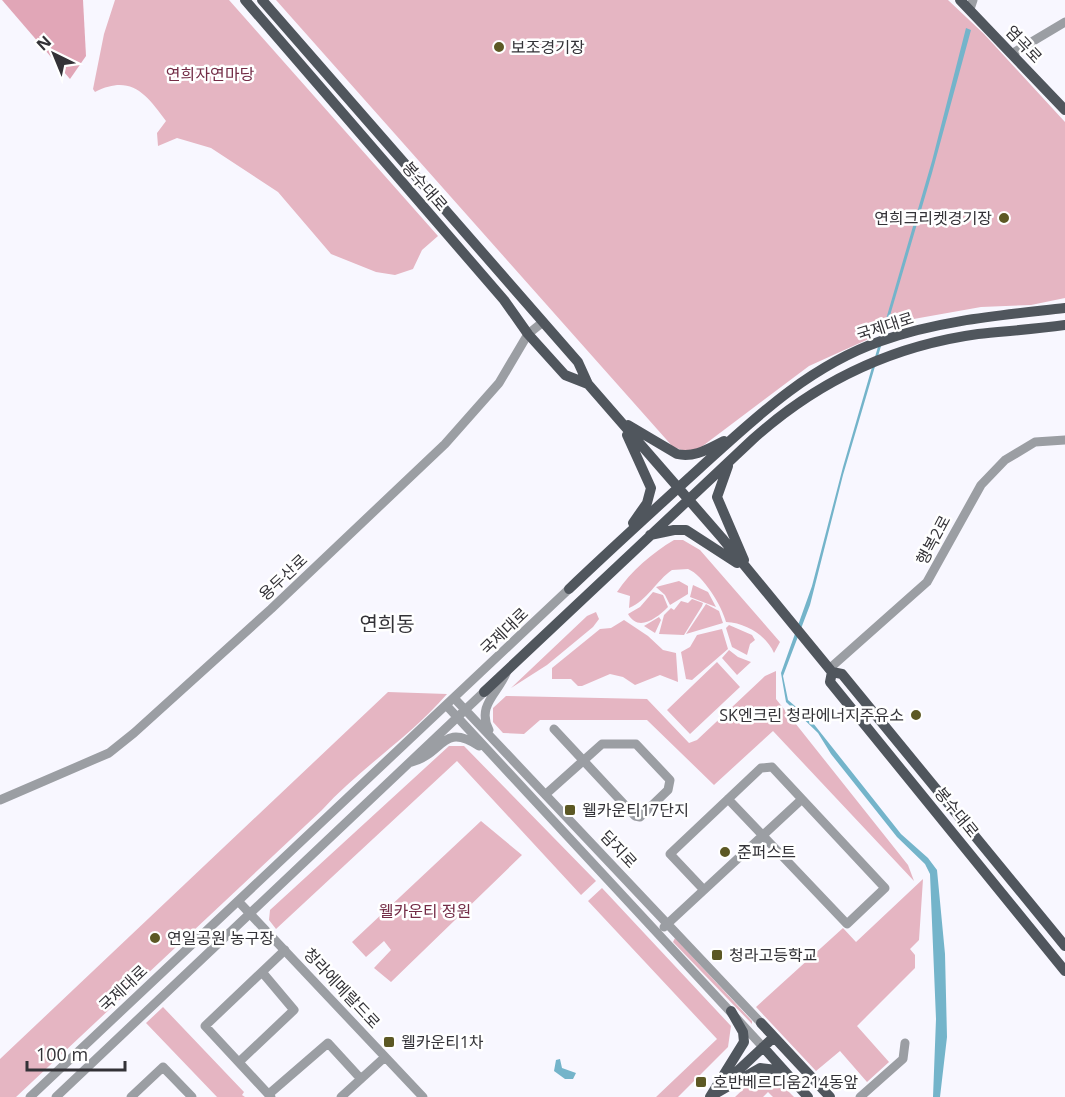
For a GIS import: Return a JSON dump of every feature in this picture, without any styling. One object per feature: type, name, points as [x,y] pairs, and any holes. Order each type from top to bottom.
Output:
[{"type":"main road","name":"봉수대로","points":[[245,0],[504,300],[528,334],[565,375],[588,384]]},
{"type":"main road","name":"봉수대로","points":[[262,0],[578,362],[588,384],[831,670],[842,674],[1065,946]]},
{"type":"main road","points":[[271,0],[279,19]]},
{"type":"main road","name":"염곡로","points":[[960,0],[971,4],[1065,110]]},
{"type":"main road","name":"국제대로","points":[[569,589],[735,436],[790,390],[856,352],[905,334],[971,320],[1065,308]]},
{"type":"main road","name":"국제대로","points":[[730,461],[787,411],[854,370],[899,352],[970,336],[1065,325]]},
{"type":"main road","points":[[619,420],[677,454],[685,456],[693,456],[735,436]]},
{"type":"main road","points":[[616,544],[647,503],[651,488],[619,420]]},
{"type":"main road","points":[[645,539],[730,461]]},
{"type":"main road","points":[[730,461],[717,497],[749,571]]},
{"type":"main road","points":[[645,539],[674,530],[686,530],[749,571]]},
{"type":"main road","name":"국제대로","points":[[484,692],[645,539]]},
{"type":"main road","name":"봉수대로","points":[[831,670],[830,682],[1065,970]]},
{"type":"main road","points":[[710,1097],[744,1042],[743,1032],[731,1011]]},
{"type":"main road","points":[[761,1023],[830,1097]]},
{"type":"main road","points":[[710,1097],[774,1037]]},
{"type":"main road","points":[[763,1047],[808,1097]]},
{"type":"main road","points":[[710,1097],[760,1068],[777,1070],[796,1084]]},
{"type":"street","points":[[1013,52],[1065,22]]},
{"type":"street","name":"용두산로","points":[[0,800],[109,753],[134,733],[271,609],[445,444],[499,383],[528,334],[543,322]]},
{"type":"street","name":"행복2로","points":[[831,670],[927,582],[944,557],[981,485],[1005,460],[1035,442],[1065,440]]},
{"type":"street","points":[[722,448],[715,458],[715,465],[730,461]]},
{"type":"street","points":[[632,530],[643,529],[645,539]]},
{"type":"street","name":"국제대로","points":[[30,1097],[569,589]]},
{"type":"street","points":[[500,744],[486,724],[485,710],[490,698],[502,686],[507,671]]},
{"type":"street","name":"국제대로","points":[[56,1097],[484,692]]},
{"type":"street","name":"담지로","points":[[450,702],[500,744],[761,1023]]},
{"type":"street","points":[[462,714],[489,752],[763,1047]]},
{"type":"street","points":[[546,794],[582,761],[602,744],[636,744],[670,780],[668,790],[640,817],[635,816],[582,761],[554,729]]},
{"type":"street","points":[[409,763],[426,759],[447,739],[459,736],[489,752]]},
{"type":"street","points":[[489,752],[482,736],[500,744]]},
{"type":"street","points":[[704,890],[670,854],[728,799],[761,768],[768,766],[772,767],[885,888],[847,924],[728,799]]},
{"type":"street","points":[[658,933],[801,800]]},
{"type":"street","name":"청라에메랄드로","points":[[238,901],[423,1097]]},
{"type":"street","points":[[285,950],[206,1026],[270,1096],[328,1043],[361,1079]]},
{"type":"street","points":[[239,1062],[294,1010],[293,1006],[262,972]]},
{"type":"street","points":[[860,1097],[903,1059],[905,1043]]},
{"type":"street","points":[[341,1097],[385,1057]]},
{"type":"street","points":[[131,1097],[163,1067],[192,1097]]},
{"type":"street","points":[[39,1088],[47,1097]]},
{"type":"green space","name":"연희자연마당","points":[[115,0],[229,0],[438,236],[422,250],[413,269],[395,275],[376,272],[331,254],[278,192],[211,148],[177,138],[158,146],[157,133],[166,121],[152,103],[137,90],[118,85],[95,92],[93,89],[104,34]]},
{"type":"green space","points":[[276,0],[948,0],[984,34],[1065,122],[1065,298],[1031,305],[981,307],[908,320],[875,333],[873,337],[809,366],[700,448],[688,452],[673,447]]},
{"type":"green space","points":[[674,540],[683,540],[700,550],[780,642],[774,653],[762,636],[756,632],[742,625],[726,622],[711,592],[694,572],[688,569],[672,570],[647,596],[629,608],[630,596],[617,592],[642,563]]},
{"type":"green space","points":[[679,581],[688,586],[688,594],[670,605],[665,595],[656,587]]},
{"type":"green space","points":[[693,585],[708,592],[716,607],[690,597]]},
{"type":"green space","points":[[653,592],[663,595],[668,607],[647,622],[637,622],[632,619],[628,614],[640,607]]},
{"type":"green space","points":[[692,599],[703,603],[684,635],[659,634],[664,615],[671,608],[674,610],[681,601],[688,603]]},
{"type":"green space","points":[[706,604],[719,611],[723,623],[686,634]]},
{"type":"green space","points":[[596,612],[599,619],[593,627],[547,665],[511,688],[587,616]]},
{"type":"green space","points":[[659,617],[661,620],[655,633],[644,626]]},
{"type":"green space","points":[[624,620],[648,636],[663,650],[676,653],[678,682],[660,675],[635,685],[623,677],[610,674],[582,686],[578,686],[571,679],[552,679],[552,668],[600,629],[611,628]]},
{"type":"green space","points":[[729,625],[752,635],[755,640],[750,644],[747,655],[732,647],[726,628]]},
{"type":"green space","points":[[722,629],[728,649],[692,680],[686,679],[681,652],[690,647],[697,635]]},
{"type":"green space","points":[[729,650],[738,657],[751,662],[737,675],[722,658]]},
{"type":"green space","points":[[717,662],[740,687],[690,734],[667,710]]},
{"type":"green space","points":[[776,671],[776,699],[908,865],[914,881],[773,731],[714,785],[647,720],[540,720],[524,734],[503,733],[493,722],[493,708],[506,696],[647,699],[689,743],[697,740],[765,676]]},
{"type":"green space","points":[[388,692],[447,694],[433,710],[352,780],[16,1097],[0,1097],[0,1059]]},
{"type":"green space","points":[[449,746],[464,746],[596,881],[581,895],[457,761],[276,929],[269,920],[270,910]]},
{"type":"green space","name":"웰카운티 정원","points":[[481,821],[522,855],[391,982],[374,968],[391,950],[384,941],[366,957],[352,942]]},
{"type":"green space","points":[[923,879],[919,940],[910,949],[915,955],[915,968],[857,1026],[889,1062],[867,1082],[840,1051],[816,1071],[756,1007],[843,928],[856,942]]},
{"type":"green space","points":[[602,888],[731,1026],[728,1047],[678,1097],[656,1097],[717,1039],[588,901]]},
{"type":"green space","points":[[675,938],[752,1021],[752,1024],[673,942]]},
{"type":"green space","points":[[163,1007],[244,1092],[242,1095],[245,1097],[217,1097],[146,1023]]},
{"type":"green space","points":[[755,1078],[776,1079],[794,1097],[773,1097],[768,1092],[763,1097],[735,1097]]},
{"type":"shaded area","points":[[2,0],[83,0],[86,56],[70,79]]},
{"type":"water","points":[[966,28],[971,30],[932,173],[843,475],[810,605],[783,676],[788,700],[809,718],[901,834],[928,858],[937,870],[945,954],[947,1037],[940,1097],[933,1097],[936,1019],[930,874],[925,864],[897,837],[831,754],[818,733],[786,702],[781,673],[812,586],[843,467],[932,161]]},
{"type":"water","points":[[560,1059],[562,1068],[576,1073],[573,1079],[565,1079],[554,1071],[556,1060]]},
{"type":"place","name":"보조경기장","points":[[499,47]]},
{"type":"place","name":"연희크리켓경기장","points":[[1004,218]]},
{"type":"place","name":"SK엔크린 청라에너지주유소","points":[[916,715]]},
{"type":"place","name":"웰카운티17단지","points":[[570,810]]},
{"type":"place","name":"준퍼스트","points":[[725,852]]},
{"type":"place","name":"연일공원 농구장","points":[[155,938]]},
{"type":"place","name":"청라고등학교","points":[[717,955]]},
{"type":"place","name":"웰카운티1차","points":[[389,1042]]},
{"type":"place","name":"호반베르디움214동앞","points":[[701,1082]]},
{"type":"district","name":"연희동","points":[[387,623]]}]
